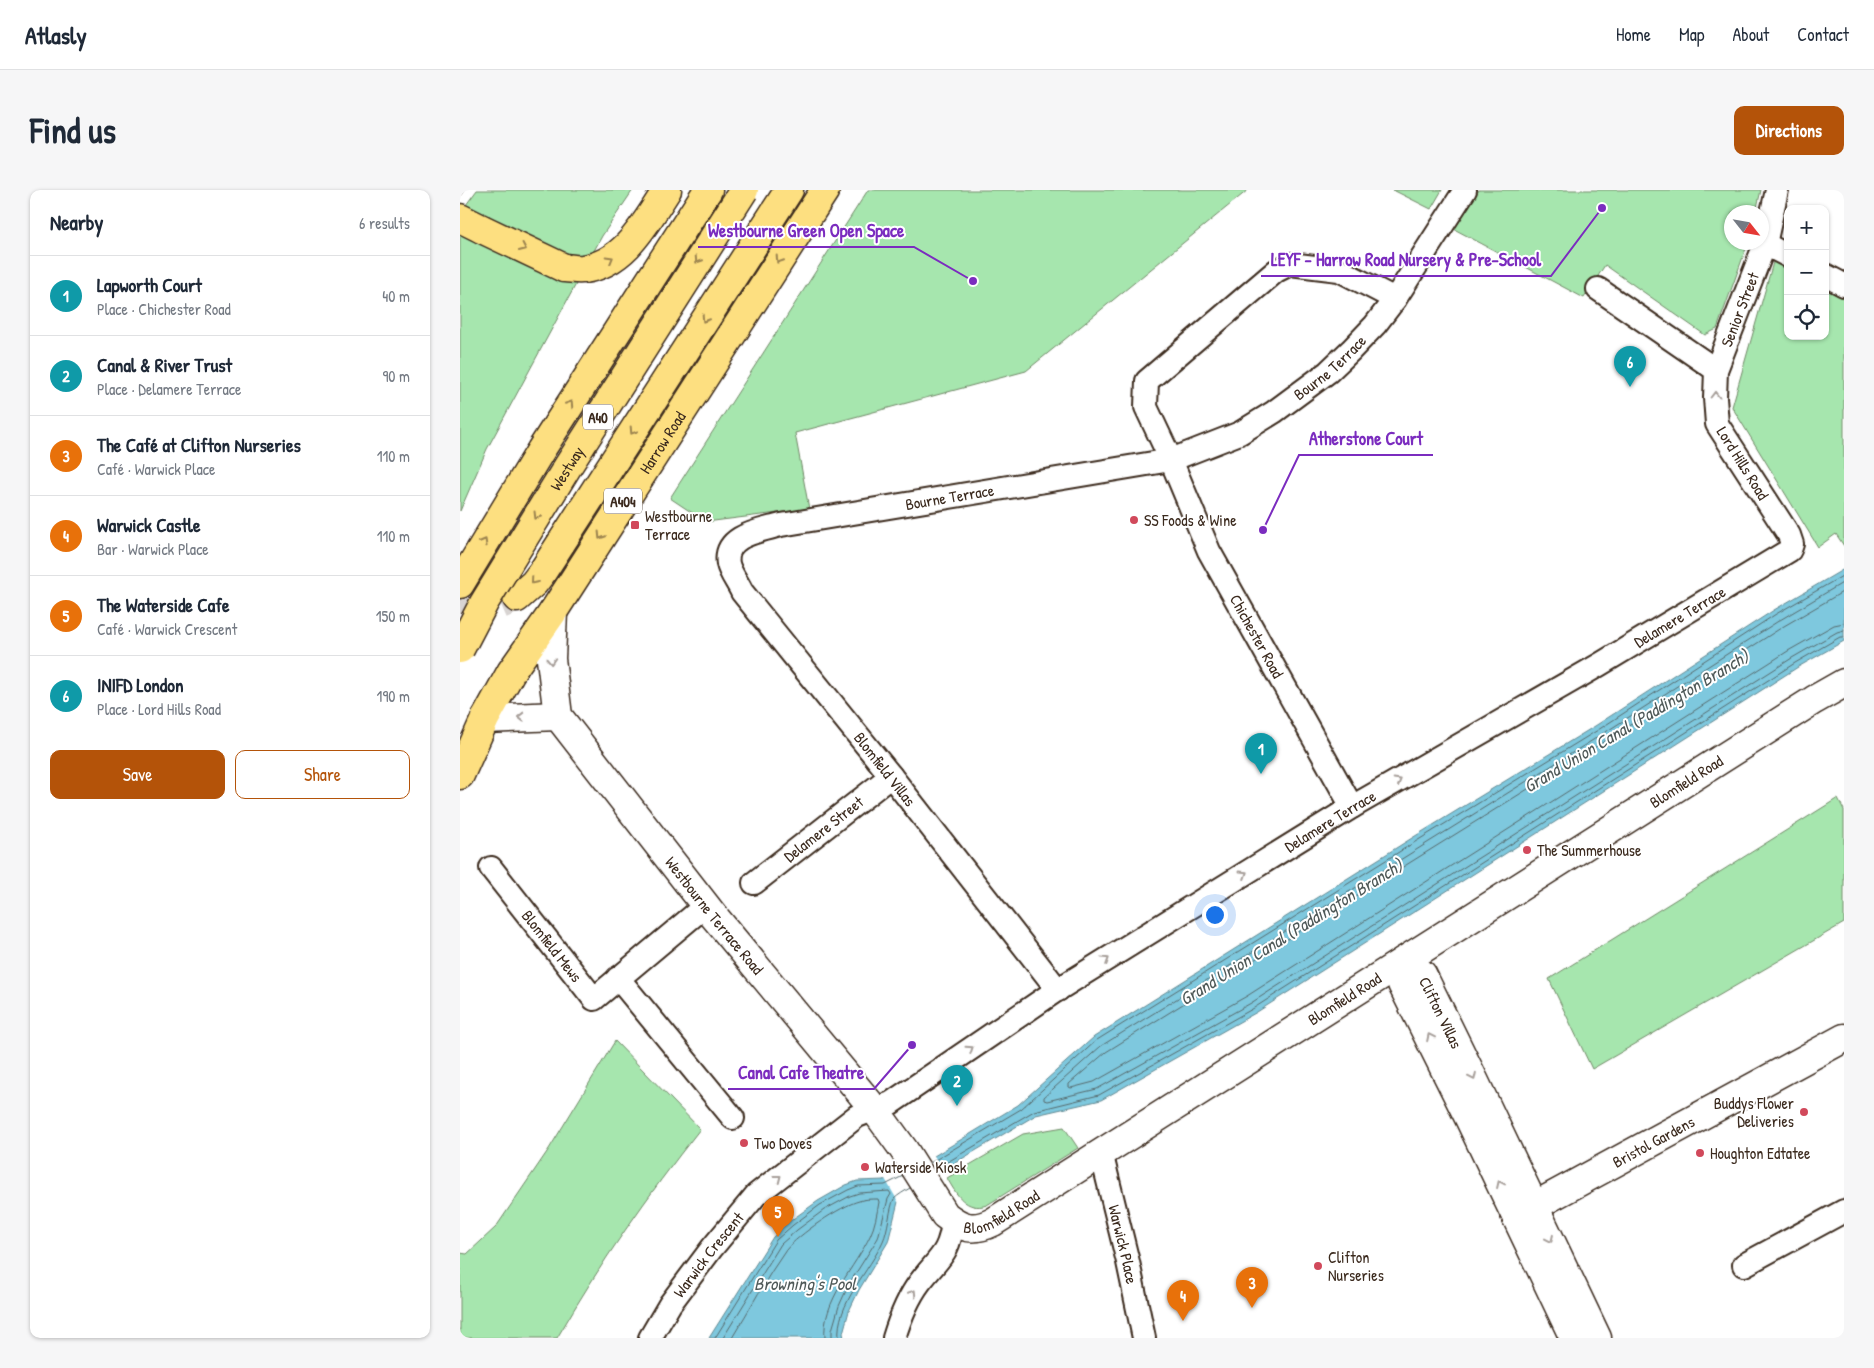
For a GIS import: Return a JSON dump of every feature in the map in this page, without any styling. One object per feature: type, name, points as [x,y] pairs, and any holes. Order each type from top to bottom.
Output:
[{"type":"main road","points":[[460,218],[564,268],[583,269],[606,262],[624,250],[641,231],[667,190]]},
{"type":"main road","name":"Westway","points":[[460,584],[541,450],[708,190]]},
{"type":"main road","name":"Westway","points":[[460,649],[484,604],[568,466],[744,190]]},
{"type":"main road","name":"A40","points":[[517,598],[534,583],[543,571],[789,190]]},
{"type":"main road","name":"Harrow Road","points":[[460,775],[485,719],[511,672],[553,612],[825,190]]},
{"type":"street","name":"Bourne Terrace","points":[[732,544],[743,536],[781,525],[1171,460],[1240,433],[1305,390],[1351,350],[1375,325],[1395,300],[1465,190]]},
{"type":"street","name":"Senior Street","points":[[1769,226],[1777,190]]},
{"type":"street","points":[[1769,246],[1784,254]]},
{"type":"street","name":"Senior Street","points":[[1716,370],[1763,250]]},
{"type":"street","points":[[1171,460],[1146,407],[1147,381],[1276,271],[1290,264],[1339,270],[1395,300]]},
{"type":"street","points":[[1829,278],[1844,285]]},
{"type":"street","points":[[1598,289],[1716,370]]},
{"type":"street","name":"Lord Hills Road","points":[[1716,370],[1715,398],[1717,424],[1789,535],[1792,544]]},
{"type":"street","name":"Chichester Road","points":[[1171,460],[1209,551],[1352,807]]},
{"type":"street","name":"Blomfield Villas","points":[[732,544],[728,551],[728,565],[742,592],[892,776],[1058,990]]},
{"type":"street","name":"Delamere Terrace","points":[[875,1110],[891,1103],[1058,990],[1352,807],[1599,665],[1786,554],[1792,544]]},
{"type":"street","points":[[485,719],[558,716],[551,659],[553,612]]},
{"type":"street","name":"Blomfield Road","points":[[894,1338],[908,1301],[920,1282],[947,1248],[951,1240],[953,1222],[967,1228],[982,1228],[1404,961],[1564,857],[1844,683]]},
{"type":"street","name":"Westbourne Terrace Road","points":[[558,716],[705,906],[875,1110],[904,1150],[944,1215],[953,1222]]},
{"type":"street","name":"Delamere Street","points":[[754,883],[892,776]]},
{"type":"street","name":"Blomfield Mews","points":[[491,868],[594,998],[705,906]]},
{"type":"street","name":"Clifton Villas","points":[[1404,961],[1422,974],[1524,1211],[1574,1338]]},
{"type":"street","points":[[618,978],[733,1118]]},
{"type":"street","name":"Bristol Gardens","points":[[1524,1211],[1844,1038]]},
{"type":"street","name":"Warwick Crescent","points":[[650,1338],[675,1297],[756,1195],[857,1116],[875,1110]]},
{"type":"street","name":"Warwick Place","points":[[1101,1152],[1144,1338]]},
{"type":"street","name":"Clifton Villas","points":[[1524,1211],[1597,1338]]},
{"type":"street","points":[[1744,1265],[1844,1211]]},
{"type":"green space","points":[[477,190],[633,190],[602,236],[487,449],[460,511],[460,213]]},
{"type":"green space","points":[[868,190],[1248,190],[1026,371],[795,433],[809,509],[706,522],[670,498]]},
{"type":"green space","points":[[1393,190],[1442,190],[1431,209]]},
{"type":"green space","points":[[1479,190],[1761,190],[1758,205],[1724,205],[1724,250],[1745,250],[1717,329],[1705,335],[1605,265],[1584,298],[1454,229]]},
{"type":"green space","points":[[1774,259],[1784,264],[1784,340],[1829,340],[1829,287],[1844,295],[1844,546],[1836,534],[1818,547],[1732,407]]},
{"type":"green space","points":[[1838,798],[1844,810],[1844,923],[1592,1069],[1549,979]]},
{"type":"green space","points":[[615,1041],[700,1129],[625,1231],[557,1338],[460,1338],[460,1253],[467,1254],[496,1227],[549,1149]]},
{"type":"green space","points":[[1064,1127],[1078,1148],[987,1205],[980,1207],[967,1204],[954,1190],[947,1178],[1023,1134]]},
{"type":"water","points":[[1844,569],[1844,641],[1798,667],[1257,1012],[1101,1100],[1036,1115],[943,1170],[898,1202],[888,1242],[859,1290],[849,1311],[843,1333],[844,1338],[709,1338],[773,1237],[790,1221],[818,1201],[846,1185],[857,1181],[884,1180],[934,1156],[1018,1105],[1094,1037],[1595,726],[1774,610]]},
{"type":"pier","points":[[933,1154],[944,1172],[900,1205],[884,1177]]},
{"type":"tunnel","points":[[460,586],[479,574],[521,532]]},
{"type":"tunnel","points":[[460,603],[479,563]]},
{"type":"tunnel","points":[[460,612],[492,609],[517,598]]},
{"type":"railway","points":[[460,194],[463,190]]},
{"type":"place","name":"LEYF - Harrow Road Nursery & Pre-School","points":[[1602,208]]},
{"type":"place","name":"Westbourne Green Open Space","points":[[973,281]]},
{"type":"place","name":"INIFD London","points":[[1630,387]]},
{"type":"place","name":"SS Foods & Wine","points":[[1134,520]]},
{"type":"place","name":"Westbourne Terrace","points":[[635,525]]},
{"type":"place","name":"Atherstone Court","points":[[1263,530]]},
{"type":"place","name":"Lapworth Court","points":[[1261,774]]},
{"type":"place","name":"The Summerhouse","points":[[1527,850]]},
{"type":"place","name":"Canal Cafe Theatre","points":[[912,1045]]},
{"type":"place","name":"Canal & River Trust","points":[[957,1106]]},
{"type":"place","name":"Buddys Flower Deliveries","points":[[1804,1112]]},
{"type":"place","name":"Two Doves","points":[[744,1143]]},
{"type":"place","name":"Houghton Edtatee","points":[[1700,1153]]},
{"type":"place","name":"Waterside Kiosk","points":[[865,1167]]},
{"type":"place","name":"The Waterside Cafe","points":[[778,1237]]},
{"type":"place","name":"Clifton Nurseries","points":[[1318,1266]]},
{"type":"place","name":"The Café at Clifton Nurseries","points":[[1252,1308]]},
{"type":"place","name":"Warwick Castle","points":[[1183,1321]]},
{"type":"water label","name":"Grand Union Canal (Paddington Branch)","points":[[1636,721]]},
{"type":"water label","name":"Grand Union Canal (Paddington Branch)","points":[[1291,932]]},
{"type":"water label","name":"Browning's Pool","points":[[805,1283]]}]
